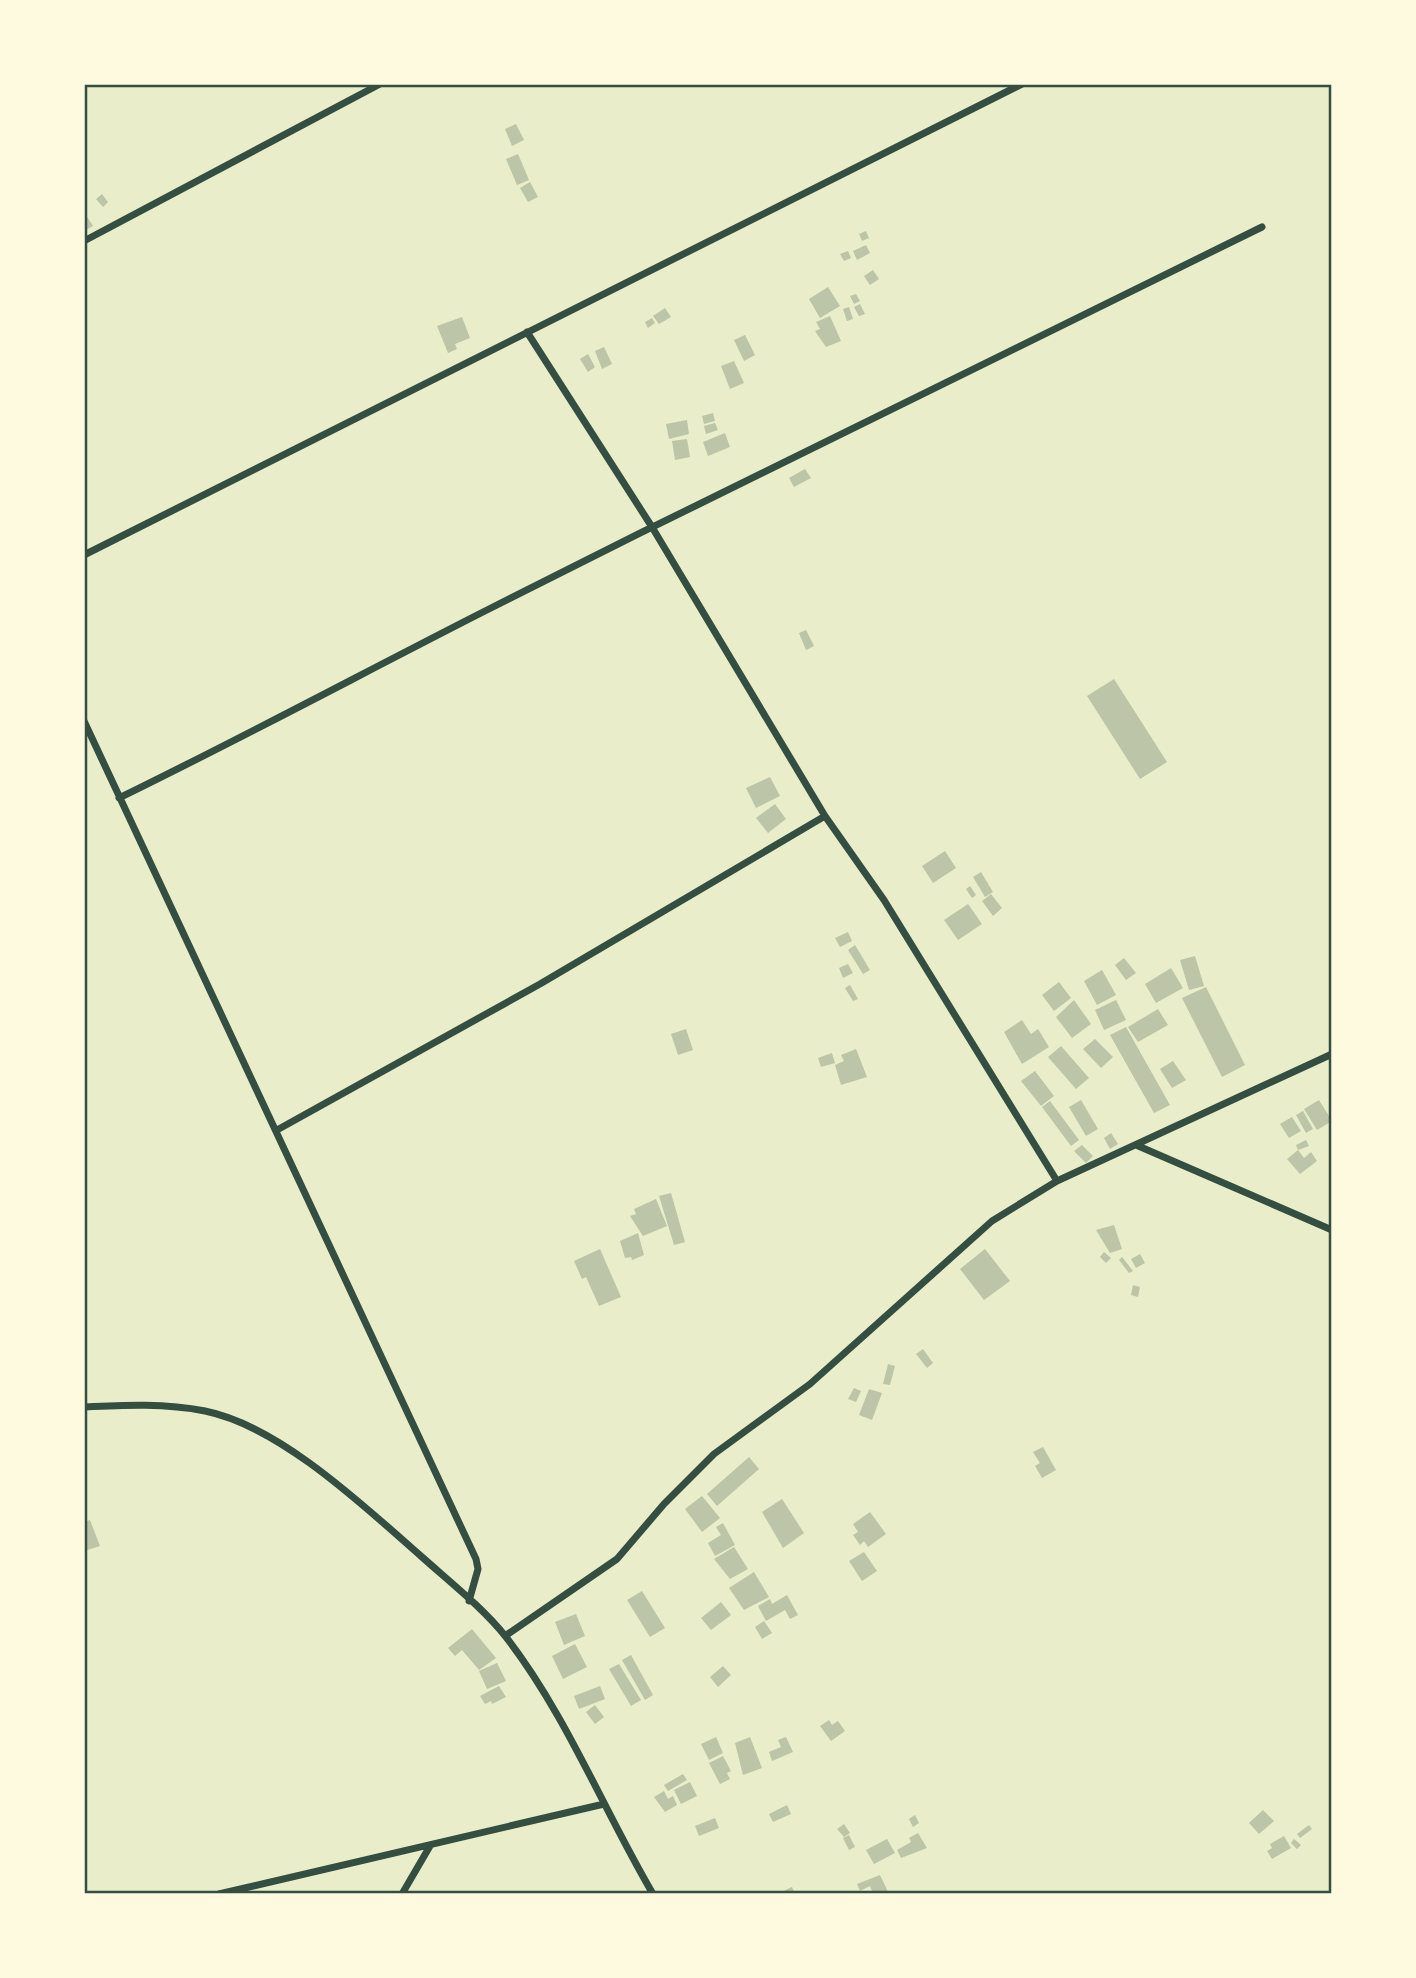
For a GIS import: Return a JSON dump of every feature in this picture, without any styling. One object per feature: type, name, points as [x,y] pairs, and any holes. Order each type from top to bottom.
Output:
[{"type":"street","points":[[84,241],[380,84]]},
{"type":"street","points":[[84,555],[1022,84]]},
{"type":"street","points":[[119,798],[294,712],[652,527],[1262,227]]},
{"type":"street","points":[[527,332],[652,527],[825,816],[884,900],[1057,1181]]},
{"type":"street","points":[[84,721],[477,1559],[477,1577],[469,1601]]},
{"type":"street","points":[[276,1130],[540,984],[825,816]]},
{"type":"street","points":[[505,1636],[617,1559],[664,1504],[714,1454],[810,1384],[971,1238],[1057,1181],[1332,1054]]},
{"type":"street","points":[[1136,1145],[1332,1230]]},
{"type":"street","points":[[84,1408],[147,1404],[206,1411],[236,1420],[268,1436],[354,1498],[505,1636],[575,1744],[653,1894]]},
{"type":"street","points":[[219,1894],[604,1804]]},
{"type":"street","points":[[402,1894],[430,1846]]},
{"type":"building","points":[[516,124],[524,140],[512,146],[505,129]]},
{"type":"building","points":[[518,154],[529,180],[517,185],[506,159]]},
{"type":"building","points":[[530,182],[538,197],[528,202],[520,188]]},
{"type":"building","points":[[102,194],[108,202],[103,207],[96,199]]},
{"type":"building","points":[[84,212],[93,226],[84,231]]},
{"type":"building","points":[[866,231],[869,238],[862,241],[859,234]]},
{"type":"building","points":[[866,245],[870,253],[857,260],[853,251]]},
{"type":"building","points":[[848,251],[851,258],[844,261],[840,254]]},
{"type":"building","points":[[873,270],[879,279],[870,285],[864,276]]},
{"type":"building","points":[[828,287],[840,306],[820,318],[809,299]]},
{"type":"building","points":[[856,294],[860,301],[854,304],[850,296]]},
{"type":"building","points":[[860,304],[865,314],[859,316],[854,307]]},
{"type":"building","points":[[849,307],[853,319],[847,321],[843,309]]},
{"type":"building","points":[[665,308],[671,317],[659,324],[653,316]]},
{"type":"building","points":[[830,316],[841,341],[826,347],[815,331],[820,329],[816,322]]},
{"type":"building","points":[[462,317],[470,338],[455,344],[457,349],[448,353],[437,326]]},
{"type":"building","points":[[652,318],[655,323],[648,328],[645,322]]},
{"type":"building","points":[[745,335],[755,355],[744,361],[734,340]]},
{"type":"building","points":[[604,347],[612,364],[602,369],[595,351]]},
{"type":"building","points":[[588,354],[595,367],[588,372],[580,359]]},
{"type":"building","points":[[734,361],[744,383],[730,389],[721,366]]},
{"type":"building","points":[[713,413],[715,421],[704,424],[702,416]]},
{"type":"building","points":[[687,420],[689,434],[669,439],[666,424]]},
{"type":"building","points":[[715,423],[718,430],[706,434],[704,426]]},
{"type":"building","points":[[725,433],[730,447],[708,456],[703,442]]},
{"type":"building","points":[[687,439],[690,457],[675,460],[672,441]]},
{"type":"building","points":[[805,469],[811,478],[794,487],[789,478]]},
{"type":"building","points":[[806,630],[814,646],[806,650],[799,633]]},
{"type":"building","points":[[1114,679],[1167,762],[1140,779],[1087,696]]},
{"type":"building","points":[[770,777],[780,796],[756,808],[746,788]]},
{"type":"building","points":[[775,804],[786,819],[768,833],[756,818]]},
{"type":"building","points":[[945,851],[956,868],[933,883],[922,866]]},
{"type":"building","points":[[981,872],[993,892],[985,897],[973,877]]},
{"type":"building","points":[[970,886],[976,895],[972,898],[966,889]]},
{"type":"building","points":[[991,894],[1002,908],[993,916],[982,901]]},
{"type":"building","points":[[968,904],[982,924],[958,940],[944,920]]},
{"type":"building","points":[[848,932],[852,941],[840,947],[835,938]]},
{"type":"building","points":[[855,945],[870,970],[863,974],[848,950]]},
{"type":"building","points":[[1195,956],[1204,986],[1189,990],[1180,960]]},
{"type":"building","points":[[1124,958],[1136,973],[1126,980],[1115,965]]},
{"type":"building","points":[[848,964],[853,973],[843,978],[839,968]]},
{"type":"building","points":[[1171,968],[1183,988],[1156,1003],[1145,984]]},
{"type":"building","points":[[1102,970],[1116,995],[1097,1005],[1084,981]]},
{"type":"building","points":[[1059,982],[1071,998],[1054,1011],[1042,995]]},
{"type":"building","points":[[850,985],[858,999],[853,1001],[845,988]]},
{"type":"building","points":[[1206,987],[1245,1065],[1222,1077],[1182,998]]},
{"type":"building","points":[[1074,1000],[1091,1024],[1072,1038],[1056,1017]]},
{"type":"building","points":[[1116,1000],[1126,1020],[1104,1030],[1095,1010]]},
{"type":"building","points":[[1158,1009],[1168,1025],[1138,1042],[1128,1027]]},
{"type":"building","points":[[1022,1020],[1031,1034],[1038,1029],[1049,1047],[1022,1064],[1004,1032]]},
{"type":"building","points":[[1126,1027],[1170,1105],[1154,1113],[1110,1035]]},
{"type":"building","points":[[686,1029],[693,1050],[678,1055],[671,1034]]},
{"type":"building","points":[[1095,1039],[1113,1057],[1101,1068],[1083,1049]]},
{"type":"building","points":[[1061,1046],[1089,1078],[1076,1089],[1048,1057]]},
{"type":"building","points":[[856,1049],[867,1077],[841,1085],[835,1065],[844,1061],[841,1055]]},
{"type":"building","points":[[832,1053],[835,1063],[821,1067],[818,1058]]},
{"type":"building","points":[[1173,1061],[1186,1080],[1172,1088],[1160,1069]]},
{"type":"building","points":[[1035,1071],[1054,1096],[1041,1106],[1021,1081]]},
{"type":"building","points":[[1081,1100],[1098,1129],[1086,1136],[1069,1107]]},
{"type":"building","points":[[1319,1100],[1332,1121],[1317,1130],[1304,1109]]},
{"type":"building","points":[[1050,1101],[1079,1140],[1071,1146],[1042,1107]]},
{"type":"building","points":[[1303,1111],[1313,1129],[1306,1133],[1296,1115]]},
{"type":"building","points":[[1292,1117],[1301,1131],[1289,1138],[1280,1124]]},
{"type":"building","points":[[1111,1133],[1118,1144],[1110,1149],[1104,1138]]},
{"type":"building","points":[[1306,1140],[1309,1146],[1298,1150],[1296,1145]]},
{"type":"building","points":[[1082,1145],[1093,1156],[1086,1163],[1074,1151]]},
{"type":"building","points":[[1298,1150],[1304,1158],[1311,1152],[1317,1161],[1300,1174],[1287,1159]]},
{"type":"building","points":[[671,1193],[685,1242],[674,1245],[659,1196]]},
{"type":"building","points":[[656,1199],[667,1226],[643,1236],[630,1216],[636,1214],[634,1209]]},
{"type":"building","points":[[1114,1225],[1122,1249],[1110,1253],[1096,1230]]},
{"type":"building","points":[[638,1233],[644,1255],[632,1260],[631,1257],[625,1258],[620,1241]]},
{"type":"building","points":[[600,1249],[621,1297],[599,1306],[586,1277],[582,1279],[574,1261]]},
{"type":"building","points":[[985,1249],[1010,1281],[984,1300],[960,1269]]},
{"type":"building","points":[[1104,1252],[1111,1258],[1106,1263],[1100,1257]]},
{"type":"building","points":[[1140,1254],[1145,1263],[1136,1268],[1131,1259]]},
{"type":"building","points":[[1122,1257],[1133,1271],[1129,1273],[1119,1260]]},
{"type":"building","points":[[1133,1285],[1140,1287],[1138,1297],[1131,1295]]},
{"type":"building","points":[[923,1349],[933,1363],[927,1368],[916,1354]]},
{"type":"building","points":[[888,1364],[895,1366],[890,1385],[883,1384]]},
{"type":"building","points":[[854,1388],[861,1391],[856,1402],[848,1399]]},
{"type":"building","points":[[869,1389],[882,1393],[872,1420],[859,1415]]},
{"type":"building","points":[[1043,1447],[1056,1470],[1042,1478],[1035,1466],[1040,1463],[1033,1452]]},
{"type":"building","points":[[749,1457],[759,1469],[717,1506],[707,1494]]},
{"type":"building","points":[[702,1496],[720,1518],[702,1532],[685,1509]]},
{"type":"building","points":[[782,1499],[804,1533],[783,1548],[762,1512]]},
{"type":"building","points":[[870,1512],[886,1534],[868,1547],[864,1541],[860,1545],[853,1535],[858,1532],[853,1524]]},
{"type":"building","points":[[90,1520],[100,1546],[84,1551],[84,1522]]},
{"type":"building","points":[[723,1523],[735,1545],[715,1556],[708,1543],[721,1535],[716,1527]]},
{"type":"building","points":[[734,1547],[748,1569],[730,1579],[714,1559]]},
{"type":"building","points":[[864,1552],[877,1571],[862,1581],[849,1561]]},
{"type":"building","points":[[754,1572],[769,1597],[744,1610],[729,1588]]},
{"type":"building","points":[[642,1591],[665,1628],[650,1637],[627,1600]]},
{"type":"building","points":[[787,1595],[798,1615],[790,1619],[785,1610],[766,1621],[758,1606],[770,1599],[772,1604]]},
{"type":"building","points":[[721,1602],[731,1615],[711,1630],[701,1618]]},
{"type":"building","points":[[576,1614],[585,1636],[564,1645],[555,1622]]},
{"type":"building","points":[[764,1621],[772,1633],[762,1639],[755,1627]]},
{"type":"building","points":[[472,1629],[496,1658],[479,1670],[462,1650],[455,1656],[448,1648]]},
{"type":"building","points":[[575,1644],[587,1667],[563,1679],[552,1656]]},
{"type":"building","points":[[631,1655],[653,1695],[645,1700],[622,1660]]},
{"type":"building","points":[[497,1663],[506,1681],[487,1689],[479,1671]]},
{"type":"building","points":[[619,1664],[641,1700],[631,1706],[609,1669]]},
{"type":"building","points":[[723,1666],[731,1675],[718,1687],[710,1677]]},
{"type":"building","points":[[499,1686],[506,1697],[492,1704],[491,1701],[485,1704],[480,1696]]},
{"type":"building","points":[[600,1686],[605,1699],[579,1709],[574,1696]]},
{"type":"building","points":[[595,1705],[604,1717],[595,1724],[586,1712]]},
{"type":"building","points":[[829,1720],[832,1725],[838,1721],[845,1731],[831,1741],[820,1726]]},
{"type":"building","points":[[716,1737],[723,1753],[709,1760],[701,1744]]},
{"type":"building","points":[[750,1737],[762,1768],[743,1775],[735,1743]]},
{"type":"building","points":[[786,1737],[793,1752],[772,1761],[769,1752],[781,1747],[778,1740]]},
{"type":"building","points":[[723,1756],[731,1771],[727,1773],[730,1779],[720,1784],[709,1763]]},
{"type":"building","points":[[683,1774],[687,1780],[668,1791],[664,1785]]},
{"type":"building","points":[[690,1782],[697,1796],[681,1804],[674,1790]]},
{"type":"building","points":[[664,1791],[668,1799],[673,1796],[677,1805],[665,1812],[654,1797]]},
{"type":"building","points":[[787,1805],[791,1814],[773,1822],[769,1814]]},
{"type":"building","points":[[1263,1810],[1274,1821],[1259,1834],[1249,1823]]},
{"type":"building","points":[[915,1815],[919,1823],[913,1827],[909,1819]]},
{"type":"building","points":[[715,1818],[719,1828],[699,1836],[695,1826]]},
{"type":"building","points":[[844,1824],[850,1833],[844,1837],[837,1829]]},
{"type":"building","points":[[1309,1825],[1312,1829],[1300,1838],[1297,1834]]},
{"type":"building","points":[[918,1833],[927,1848],[901,1858],[897,1850],[911,1842],[909,1838]]},
{"type":"building","points":[[849,1835],[855,1847],[849,1850],[843,1838]]},
{"type":"building","points":[[1284,1836],[1291,1848],[1272,1859],[1267,1851],[1272,1848],[1270,1844]]},
{"type":"building","points":[[887,1839],[895,1853],[874,1864],[866,1850]]},
{"type":"building","points":[[1294,1839],[1301,1845],[1297,1849],[1291,1843]]},
{"type":"building","points":[[880,1875],[889,1894],[873,1894],[870,1886],[860,1891],[857,1884]]},
{"type":"building","points":[[792,1887],[795,1894],[777,1894]]}]
